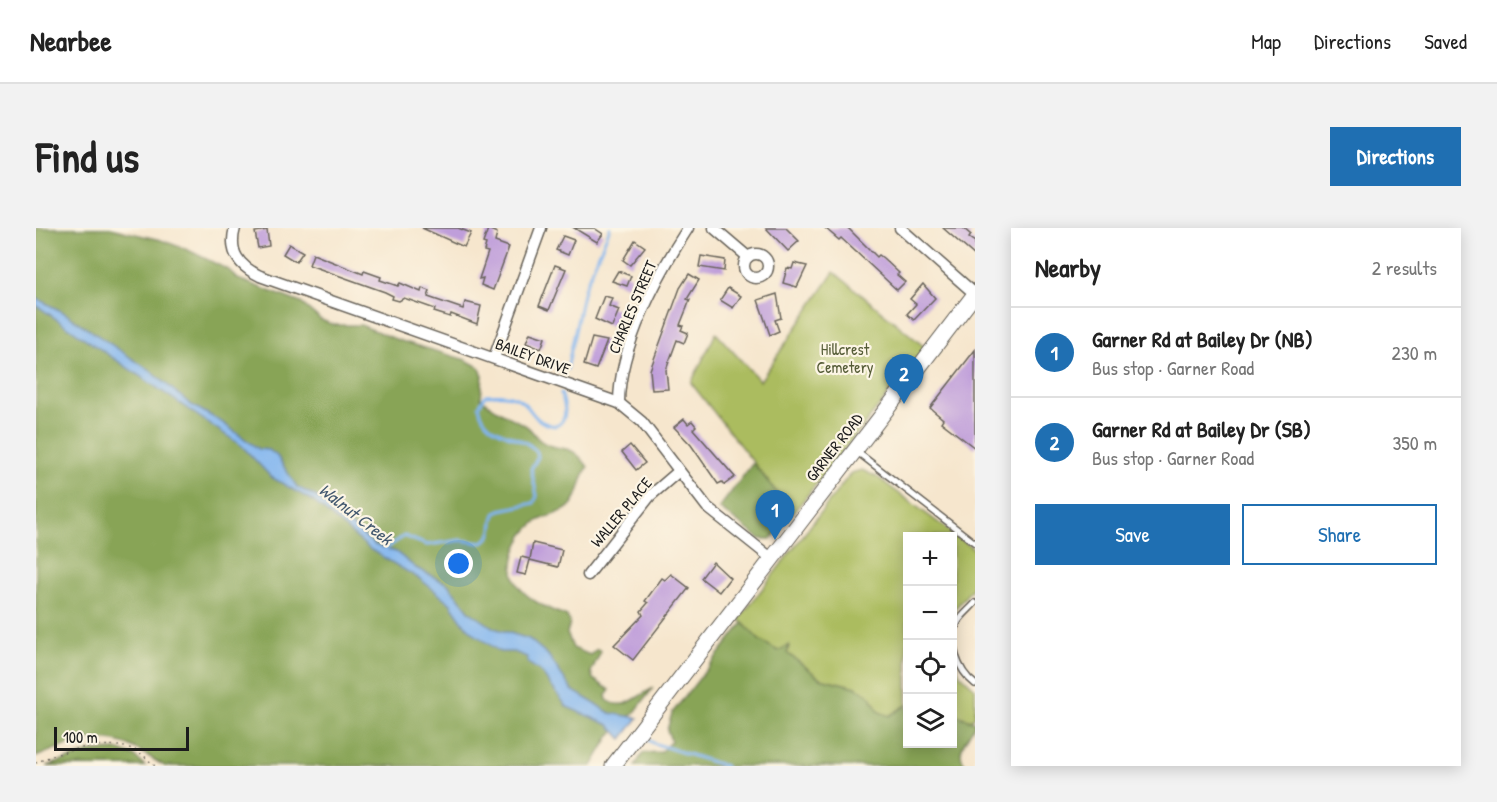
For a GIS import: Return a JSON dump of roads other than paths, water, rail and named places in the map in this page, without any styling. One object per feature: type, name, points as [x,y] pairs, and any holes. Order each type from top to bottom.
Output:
[{"type":"main road","name":"GARNER ROAD","points":[[613,766],[975,294]]},
{"type":"street","name":"BAILEY DRIVE","points":[[235,228],[232,248],[240,264],[260,276],[619,403],[642,422],[712,512],[771,558]]},
{"type":"street","name":"CHARLES STREET","points":[[619,403],[622,369],[665,264],[688,228]]},
{"type":"street","points":[[714,228],[748,257]]},
{"type":"street","points":[[900,228],[975,294]]},
{"type":"street","points":[[494,358],[537,229]]},
{"type":"street","name":"WALLER PLACE","points":[[588,575],[650,496],[679,471]]},
{"type":"lane","points":[[855,450],[975,543]]},
{"type":"lane","points":[[975,603],[958,622],[954,641],[959,665],[975,684]]},
{"type":"water","points":[[36,298],[63,312],[152,372],[190,404],[220,421],[259,449],[269,450],[277,456],[297,487],[317,497],[375,545],[396,552],[416,568],[448,584],[470,612],[494,628],[529,639],[548,655],[572,690],[610,713],[638,718],[622,739],[609,725],[567,707],[540,671],[528,663],[527,657],[514,652],[500,652],[476,635],[465,625],[450,603],[420,579],[371,550],[313,501],[271,477],[242,446],[36,305]]},
{"type":"waterway","points":[[567,369],[584,289],[610,228]]},
{"type":"waterway","points":[[384,550],[404,536],[427,545],[461,540],[482,543],[492,532],[493,519],[500,510],[534,503],[537,496],[531,469],[538,457],[537,452],[530,445],[488,424],[479,406],[486,395],[514,397],[538,419],[556,426],[564,416],[565,407],[561,393]]},
{"type":"waterway","name":"Walnut Creek","points":[[642,736],[653,743],[725,766]]},
{"type":"place","name":"Garner Rd at Bailey Dr (SB)","points":[[904,404]]},
{"type":"place","name":"Garner Rd at Bailey Dr (NB)","points":[[775,540]]},
{"type":"park label","name":"Hillcrest Cemetery","points":[[845,358]]}]
